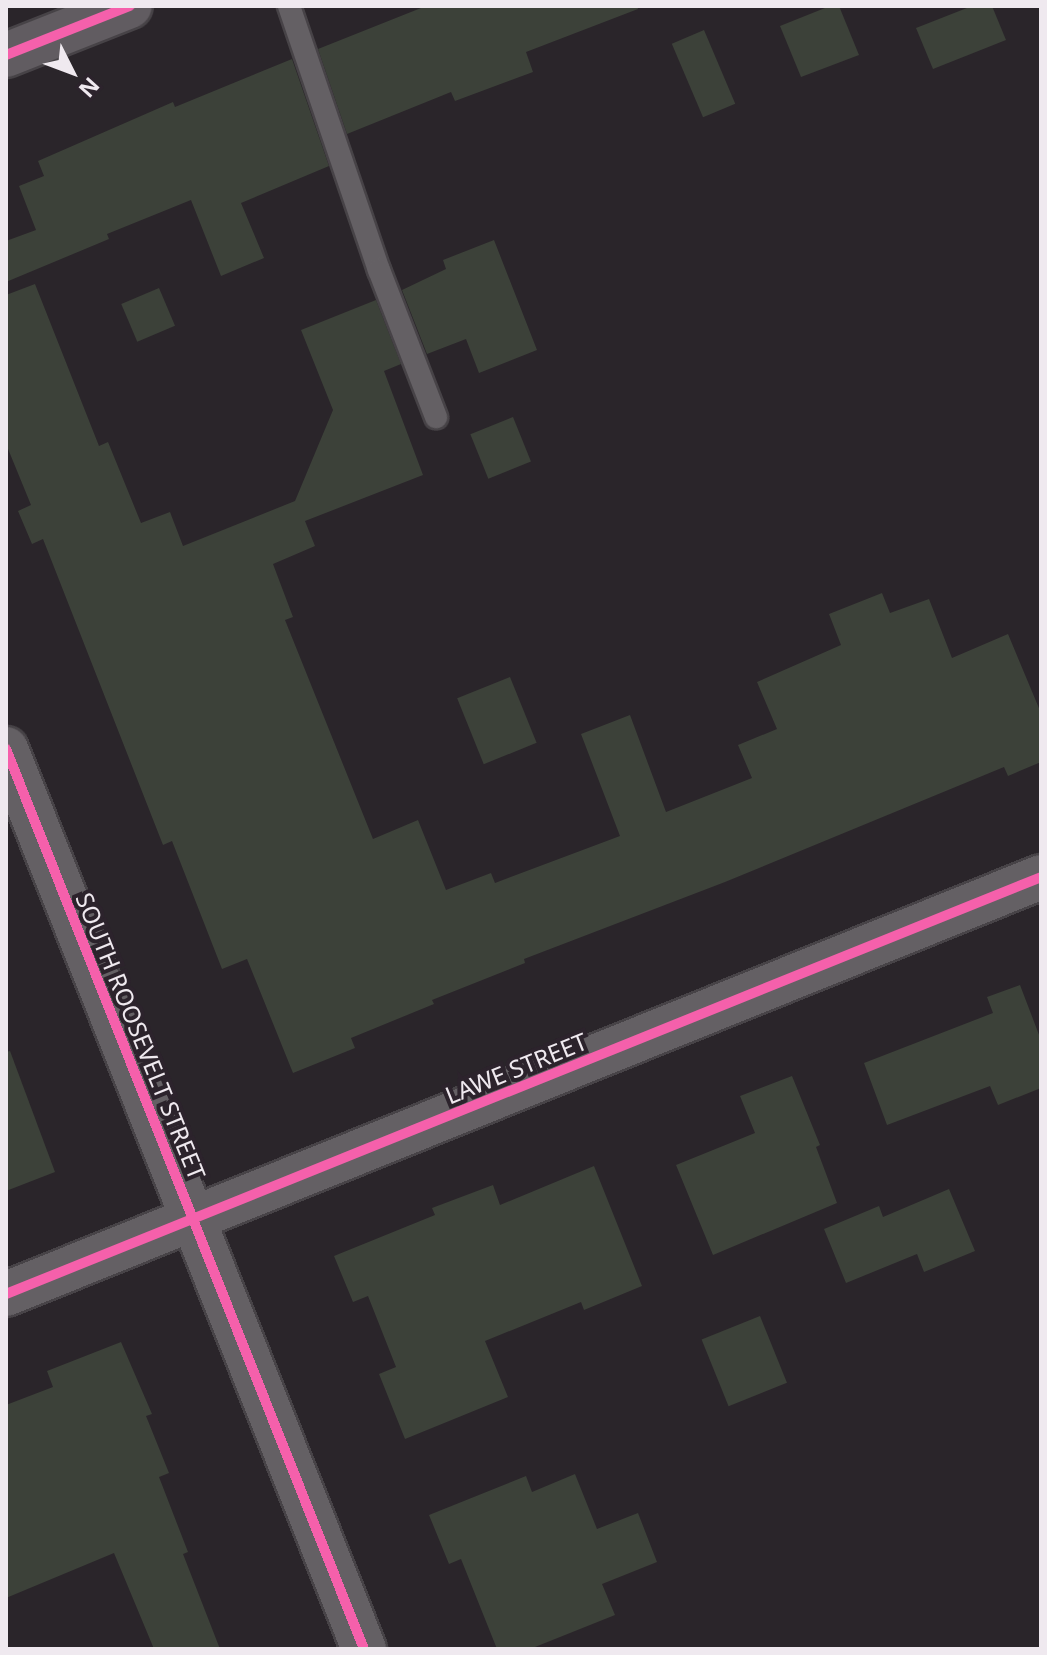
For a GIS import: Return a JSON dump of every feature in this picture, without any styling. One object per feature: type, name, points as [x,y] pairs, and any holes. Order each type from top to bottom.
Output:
[{"type":"street","points":[[6,55],[130,6]]},
{"type":"street","name":"SOUTH ROOSEVELT STREET","points":[[6,749],[364,1649]]},
{"type":"street","name":"LAWE STREET","points":[[6,1294],[1041,877]]},
{"type":"lane","points":[[289,6],[379,270],[436,417]]},
{"type":"building","points":[[426,6],[637,6],[638,9],[526,52],[533,72],[455,101],[451,92],[347,134],[318,49]]},
{"type":"building","points":[[830,6],[839,6],[859,55],[801,77],[780,26]]},
{"type":"building","points":[[972,6],[992,6],[1006,40],[933,69],[916,28]]},
{"type":"building","points":[[704,30],[735,104],[703,117],[672,44]]},
{"type":"building","points":[[292,59],[329,166],[241,203],[264,258],[221,276],[191,200],[107,234],[109,239],[6,282],[6,241],[36,230],[19,186],[44,176],[38,161],[173,102],[175,107]]},
{"type":"building","points":[[494,240],[537,350],[479,373],[466,339],[427,354],[402,290],[446,269],[443,260]]},
{"type":"building","points":[[35,284],[99,446],[108,442],[141,523],[170,512],[183,546],[295,501],[333,410],[301,330],[376,300],[401,364],[384,371],[423,475],[305,521],[315,546],[273,564],[293,617],[285,620],[373,839],[418,820],[446,890],[491,873],[495,883],[620,836],[581,734],[630,715],[666,812],[752,778],[738,745],[777,729],[757,682],[841,645],[829,614],[882,593],[890,613],[929,599],[952,658],[1008,634],[1041,713],[1041,762],[1008,776],[1004,767],[725,882],[524,959],[525,963],[432,1000],[434,1004],[351,1038],[355,1048],[293,1073],[247,959],[222,969],[172,841],[163,845],[43,539],[32,544],[18,511],[31,505],[6,444],[6,295]]},
{"type":"building","points":[[159,288],[175,326],[137,342],[121,304]]},
{"type":"building","points":[[513,417],[531,462],[488,479],[470,434]]},
{"type":"building","points":[[510,677],[537,743],[484,764],[457,698]]},
{"type":"building","points":[[1020,985],[1041,1040],[1041,1088],[998,1105],[990,1086],[887,1125],[864,1063],[993,1013],[987,997]]},
{"type":"building","points":[[10,1051],[55,1172],[6,1191],[6,1052]]},
{"type":"building","points":[[792,1076],[820,1145],[816,1147],[837,1203],[713,1255],[676,1165],[755,1133],[740,1096]]},
{"type":"building","points":[[594,1166],[642,1286],[584,1310],[581,1302],[485,1341],[508,1397],[405,1439],[379,1374],[396,1367],[368,1296],[353,1302],[334,1256],[435,1215],[432,1208],[493,1185],[500,1205]]},
{"type":"building","points":[[949,1189],[975,1251],[924,1272],[917,1254],[846,1283],[824,1229],[879,1206],[883,1217]]},
{"type":"building","points":[[760,1316],[787,1383],[729,1406],[702,1340]]},
{"type":"building","points":[[121,1342],[152,1414],[146,1416],[169,1473],[159,1477],[188,1552],[183,1554],[220,1649],[154,1649],[114,1553],[6,1598],[6,1405],[53,1387],[47,1371]]},
{"type":"building","points":[[575,1474],[597,1529],[638,1513],[657,1562],[602,1584],[615,1615],[530,1649],[497,1649],[461,1559],[449,1564],[429,1515],[526,1476],[532,1492]]},
{"type":"cycle path","points":[[6,55],[130,6]]},
{"type":"cycle path","points":[[6,749],[364,1649]]},
{"type":"cycle path","points":[[6,1294],[1041,877]]}]
